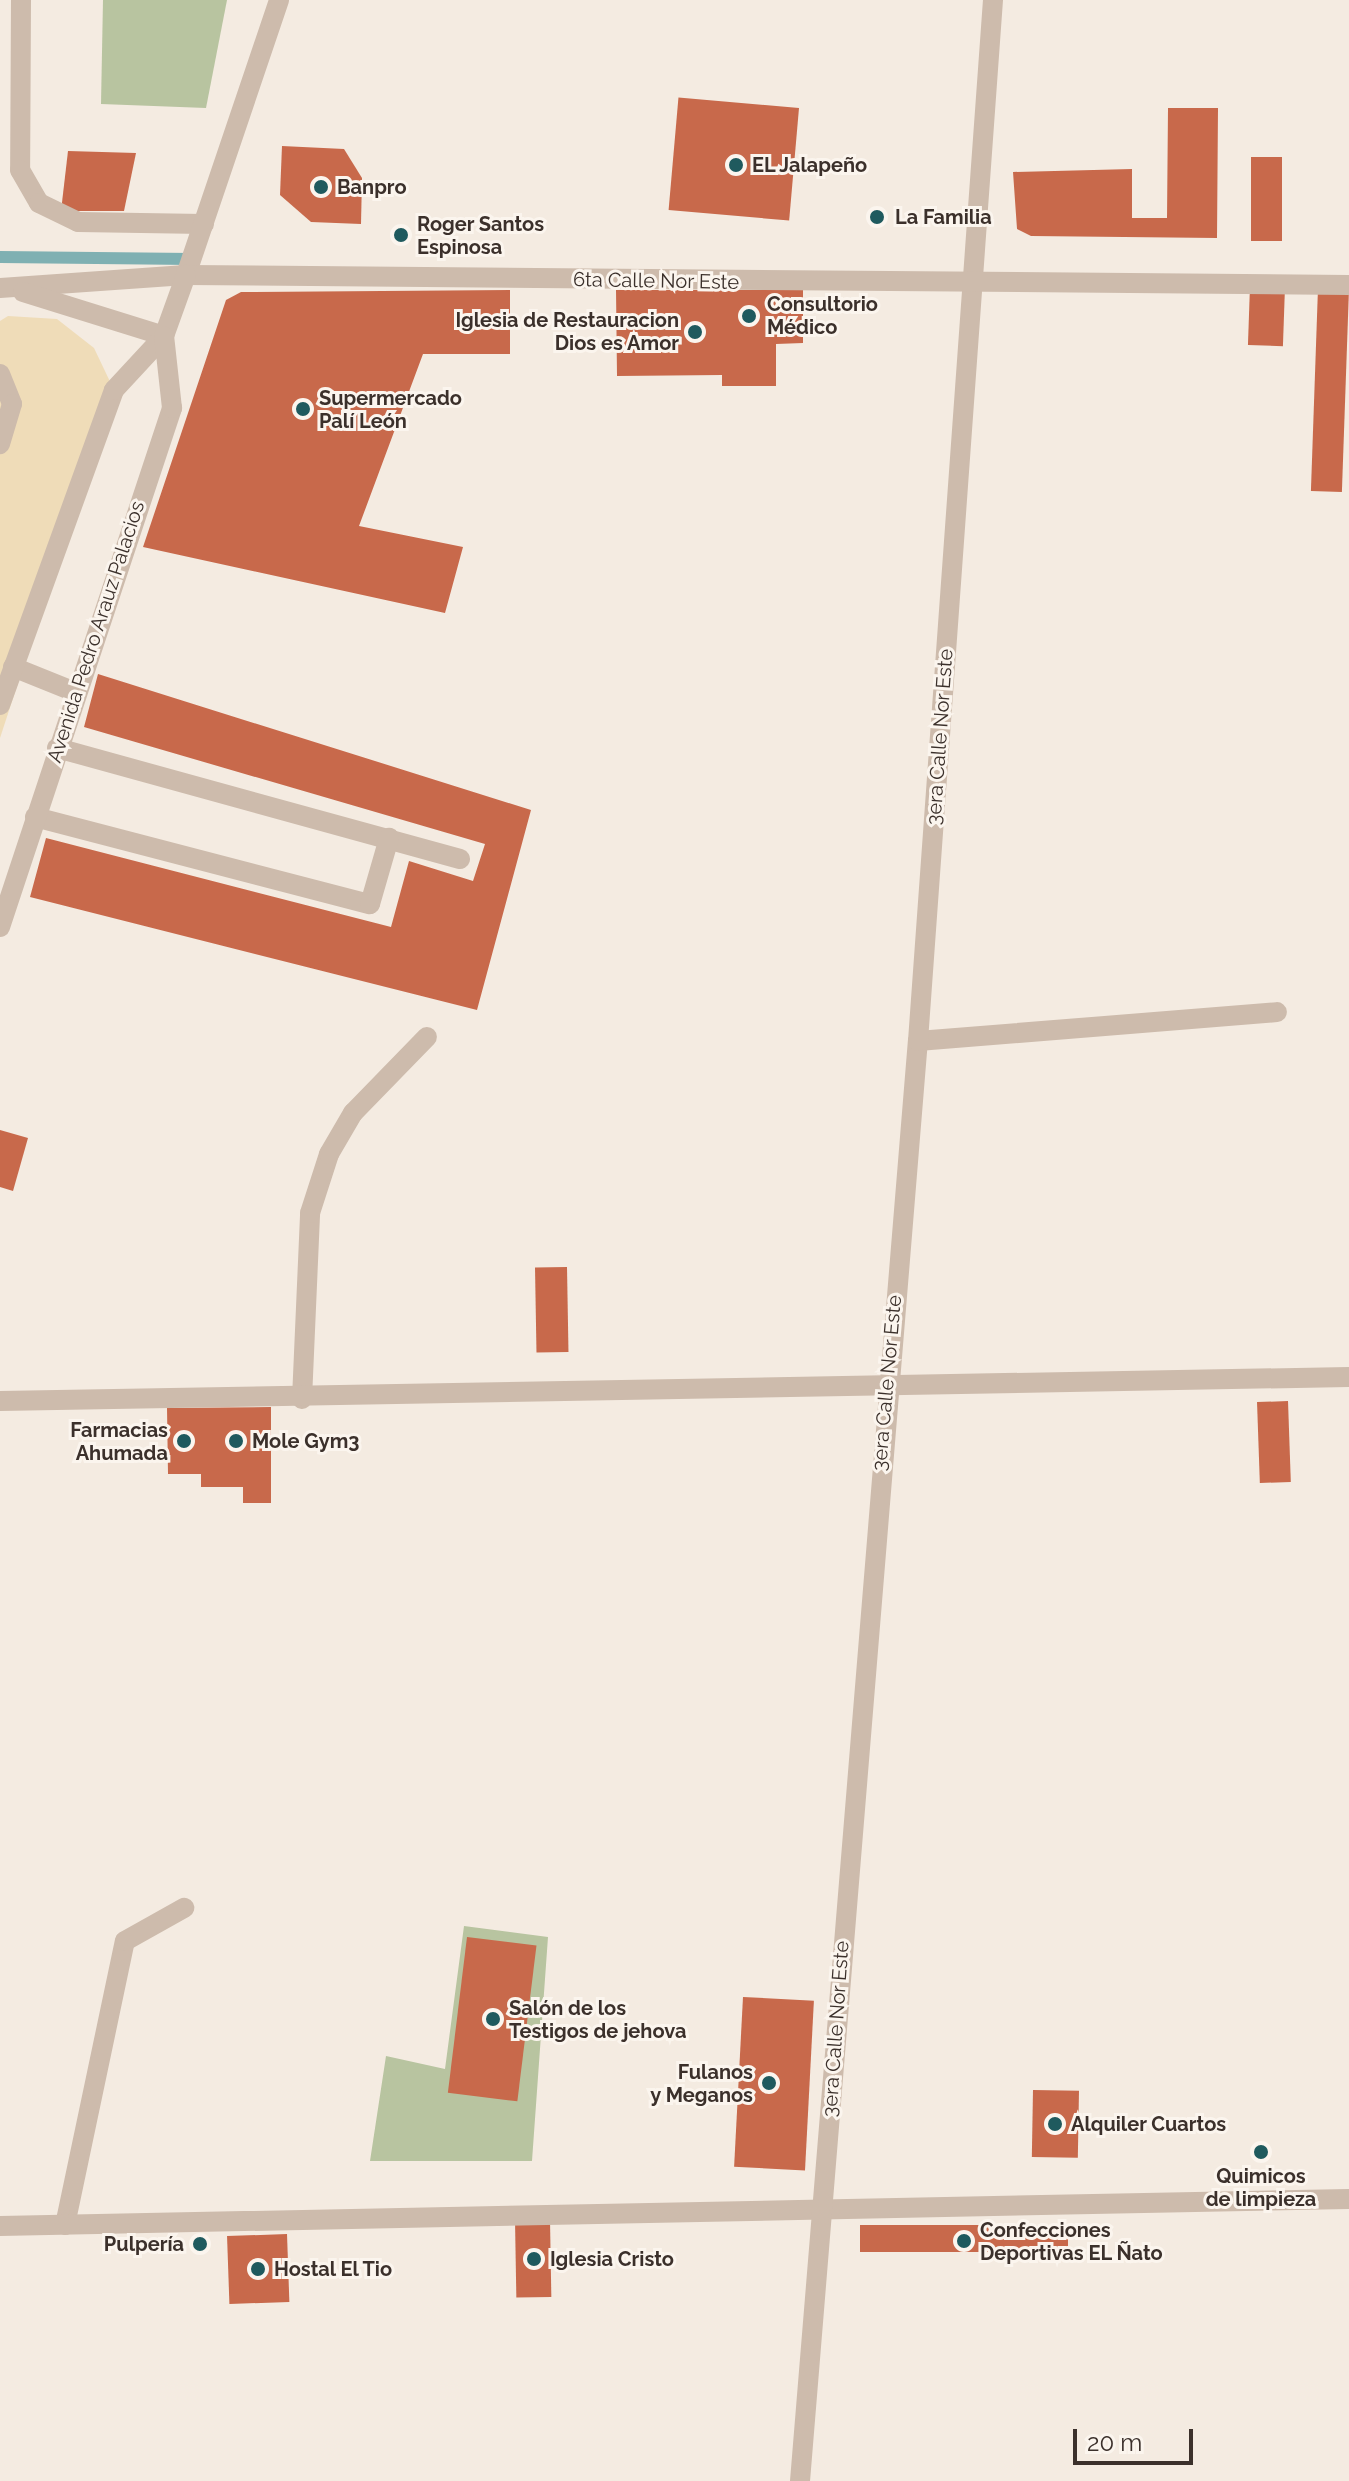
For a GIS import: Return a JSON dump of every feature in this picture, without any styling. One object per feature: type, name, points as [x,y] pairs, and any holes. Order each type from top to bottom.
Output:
[{"type":"street","points":[[21,0],[20,170],[39,203],[78,222],[204,224]]},
{"type":"street","name":"Avenida Pedro Arauz Palacios","points":[[0,705],[114,390],[164,336],[279,0]]},
{"type":"street","name":"3era Calle Nor Este","points":[[800,2481],[885,1391],[918,1041],[993,0]]},
{"type":"street","name":"6ta Calle Nor Este","points":[[6,288],[186,275],[974,285],[1349,285]]},
{"type":"street","name":"6ta Calle Nor Este","points":[[6,288],[164,336]]},
{"type":"street","name":"Avenida Pedro Arauz Palacios","points":[[0,927],[75,692],[172,408],[164,336]]},
{"type":"street","points":[[0,374],[12,404],[0,444]]},
{"type":"street","points":[[13,667],[75,692]]},
{"type":"street","points":[[57,748],[460,859]]},
{"type":"street","points":[[35,817],[370,904],[389,838]]},
{"type":"street","points":[[918,1041],[1277,1012]]},
{"type":"street","points":[[302,1399],[310,1213],[329,1154],[353,1113],[427,1037]]},
{"type":"street","points":[[0,1401],[885,1391],[1349,1377]]},
{"type":"street","points":[[65,2225],[125,1941],[184,1908]]},
{"type":"street","points":[[0,2226],[1349,2199]]},
{"type":"green space","points":[[103,0],[227,0],[206,108],[101,104]]},
{"type":"green space","points":[[464,1926],[548,1937],[532,2161],[370,2161],[386,2056],[445,2069]]},
{"type":"sand","points":[[8,316],[57,319],[94,348],[114,390],[0,738],[0,321]]},
{"type":"building","name":"EL Jalapeño","points":[[678,97],[799,108],[789,221],[669,210]]},
{"type":"building","points":[[1168,108],[1218,108],[1217,238],[1031,236],[1017,229],[1013,172],[1132,169],[1132,218],[1167,218]]},
{"type":"building","name":"Banpro","points":[[282,146],[344,149],[362,178],[361,224],[311,222],[280,195]]},
{"type":"building","points":[[68,151],[136,153],[124,211],[61,211]]},
{"type":"building","points":[[1251,157],[1282,157],[1282,241],[1251,241]]},
{"type":"building","points":[[1250,286],[1285,287],[1283,346],[1248,345]]},
{"type":"building","points":[[1318,288],[1349,289],[1342,492],[1311,491]]},
{"type":"building","points":[[510,290],[510,354],[423,354],[359,526],[463,547],[445,613],[143,547],[226,300],[241,292]]},
{"type":"building","points":[[616,290],[803,290],[803,343],[776,344],[776,386],[722,386],[722,375],[617,376]]},
{"type":"building","points":[[98,674],[531,810],[477,1010],[30,897],[46,838],[391,927],[409,861],[473,881],[485,844],[84,727]]},
{"type":"building","points":[[0,1130],[28,1138],[13,1191],[0,1187]]},
{"type":"building","points":[[567,1267],[568,1352],[536,1353],[535,1268]]},
{"type":"building","points":[[1288,1401],[1291,1482],[1260,1483],[1257,1402]]},
{"type":"building","name":"Mole Gym3","points":[[271,1407],[271,1503],[243,1503],[243,1487],[201,1487],[201,1474],[168,1474],[167,1408]]},
{"type":"building","name":"Salón de los Testigos de jehova","points":[[467,1937],[536,1946],[517,2101],[448,2093]]},
{"type":"building","name":"Fulanos y Meganos","points":[[743,1997],[814,2001],[805,2170],[734,2167]]},
{"type":"building","name":"Alquiler Cuartos","points":[[1033,2090],[1079,2091],[1078,2158],[1032,2157]]},
{"type":"building","name":"Iglesia Cristo","points":[[550,2220],[551,2297],[516,2298],[515,2221]]},
{"type":"building","name":"Confecciones Deportivas EL Ñato","points":[[860,2225],[1068,2225],[1068,2252],[860,2252]]},
{"type":"building","name":"Hostal El Tio","points":[[287,2234],[289,2302],[229,2304],[227,2236]]},
{"type":"waterway","points":[[0,257],[192,259]]},
{"type":"place","name":"EL Jalapeño","points":[[736,165]]},
{"type":"place","name":"Banpro","points":[[321,187]]},
{"type":"place","name":"La Familia","points":[[877,217]]},
{"type":"place","name":"Roger Santos Espinosa","points":[[401,235]]},
{"type":"place","name":"Consultorio Médico","points":[[749,316]]},
{"type":"place","name":"Iglesia de Restauracion Dios es Amor","points":[[695,332]]},
{"type":"place","name":"Supermercado Palí León","points":[[303,409]]},
{"type":"place","name":"Farmacias Ahumada","points":[[184,1441]]},
{"type":"place","name":"Mole Gym3","points":[[236,1441]]},
{"type":"place","name":"Salón de los Testigos de jehova","points":[[493,2019]]},
{"type":"place","name":"Fulanos y Meganos","points":[[769,2083]]},
{"type":"place","name":"Alquiler Cuartos","points":[[1055,2124]]},
{"type":"place","name":"Quimicos de limpieza","points":[[1261,2152]]},
{"type":"place","name":"Confecciones Deportivas EL Ñato","points":[[964,2241]]},
{"type":"place","name":"Pulpería","points":[[200,2244]]},
{"type":"place","name":"Iglesia Cristo","points":[[534,2259]]},
{"type":"place","name":"Hostal El Tio","points":[[258,2269]]}]
